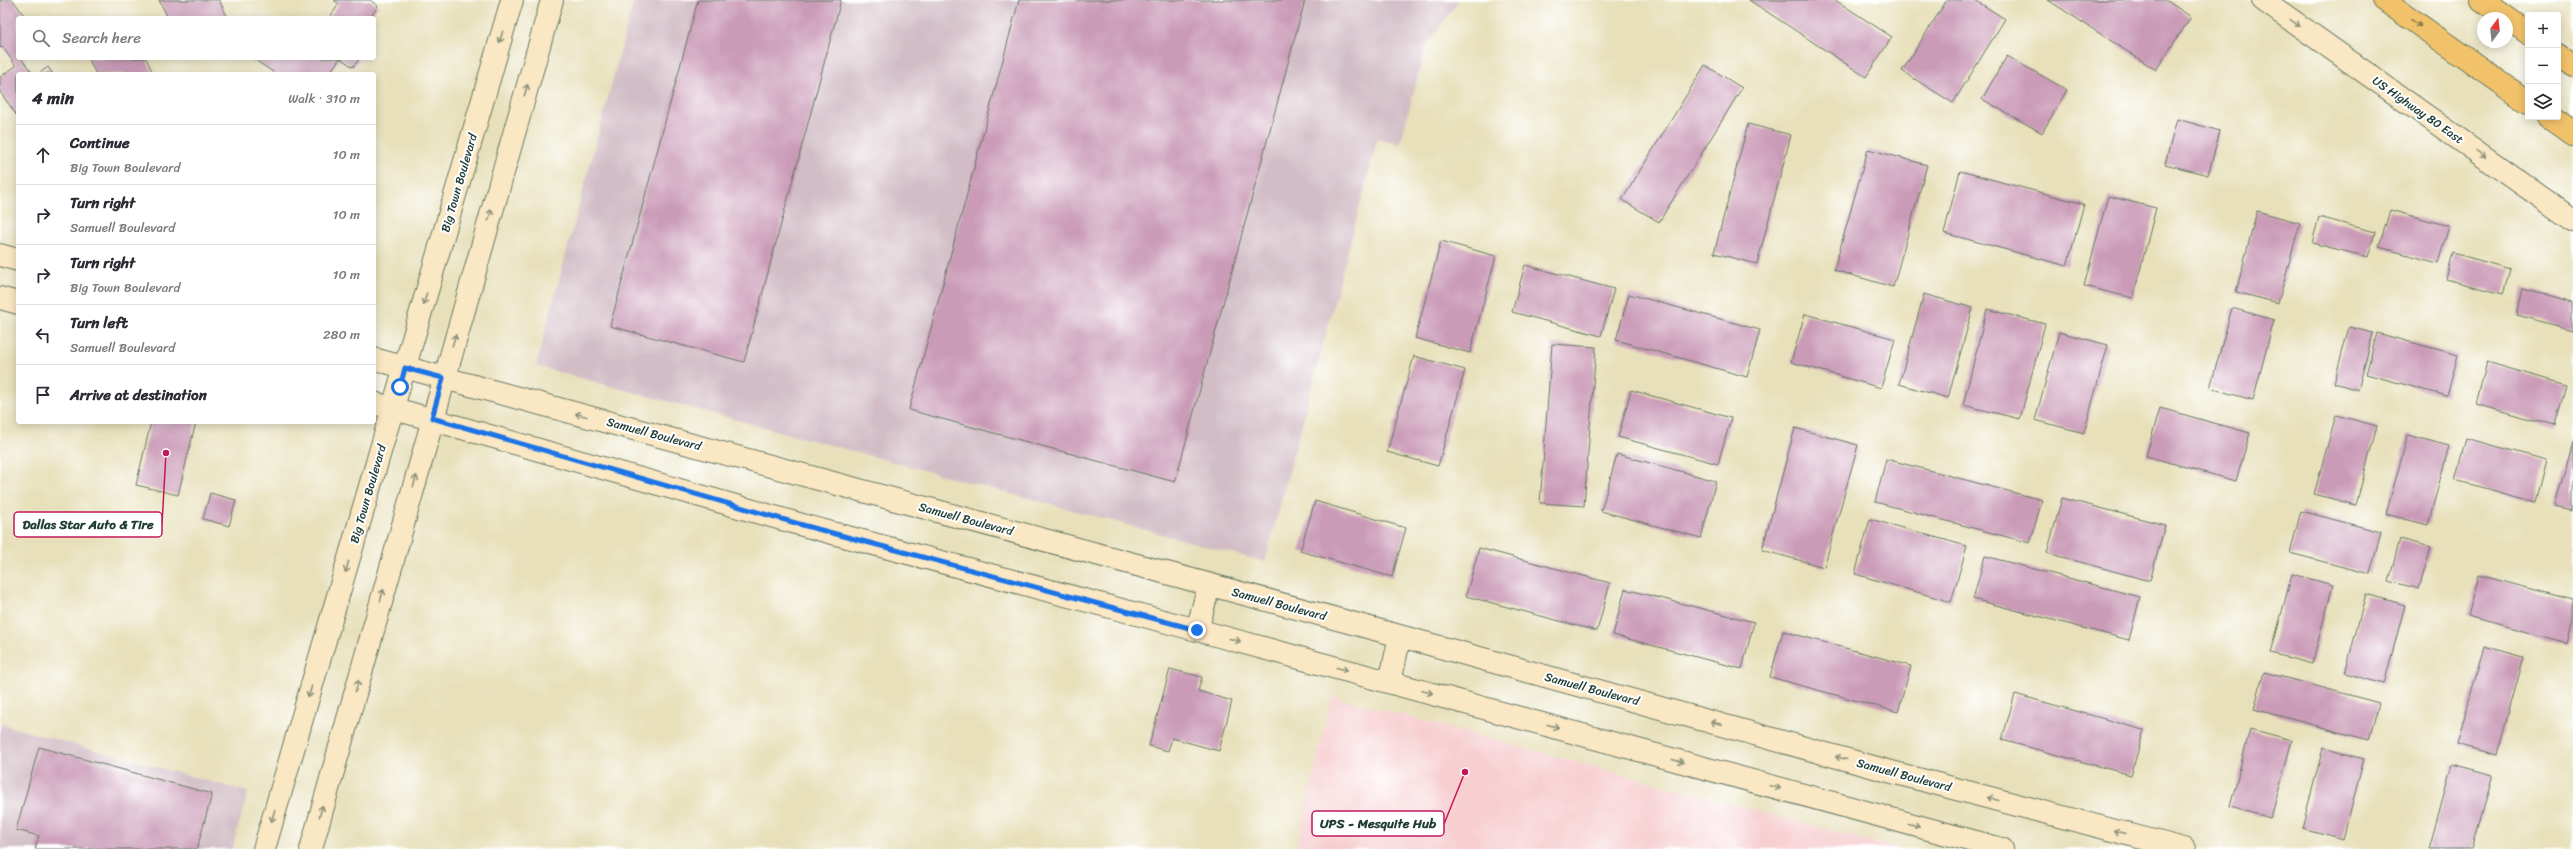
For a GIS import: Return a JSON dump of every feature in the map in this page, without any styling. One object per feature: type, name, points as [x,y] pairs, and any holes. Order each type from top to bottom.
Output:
[{"type":"highway","points":[[2384,0],[2525,100]]},
{"type":"highway","points":[[2482,0],[2525,31]]},
{"type":"highway","points":[[2561,56],[2573,65]]},
{"type":"highway","points":[[2553,120],[2573,134]]},
{"type":"main road","name":"Big Town Boulevard","points":[[264,849],[384,405],[405,368],[512,0]]},
{"type":"main road","points":[[311,849],[443,378],[552,0]]},
{"type":"main road","name":"US Highway 80 East","points":[[2263,0],[2573,220]]},
{"type":"main road","points":[[0,255],[16,259]]},
{"type":"main road","points":[[0,298],[16,302]]},
{"type":"main road","name":"Samuell Boulevard","points":[[376,360],[1210,586],[1400,636],[1888,771],[2184,849]]},
{"type":"main road","points":[[384,405],[806,526],[1390,682],[2002,849]]},
{"type":"main road","points":[[1197,630],[1210,586]]},
{"type":"main road","points":[[1390,682],[1400,636]]},
{"type":"shaded area","points":[[634,0],[1459,0],[1426,46],[1400,144],[1378,138],[1265,562],[536,366]]},
{"type":"shaded area","points":[[1332,696],[1899,849],[1296,849]]},
{"type":"shaded area","points":[[0,724],[248,792],[232,849],[0,849]]},
{"type":"building","points":[[0,0],[13,0],[25,16],[16,16],[16,60],[22,60],[32,72],[16,72],[16,114],[0,92],[0,77],[16,66],[2,46],[0,48]]},
{"type":"building","points":[[159,0],[219,0],[227,16],[167,16]]},
{"type":"building","points":[[334,0],[370,0],[378,6],[371,16],[330,16],[339,4]]},
{"type":"building","points":[[698,0],[841,0],[744,362],[610,326]]},
{"type":"building","points":[[1019,0],[1305,0],[1175,482],[909,410]]},
{"type":"building","points":[[1749,0],[1835,0],[1892,37],[1866,77]]},
{"type":"building","points":[[1947,0],[1975,0],[2005,19],[1953,103],[1902,71]]},
{"type":"building","points":[[2048,0],[2166,0],[2191,17],[2156,70]]},
{"type":"building","points":[[2007,56],[2067,90],[2042,133],[1982,99]]},
{"type":"building","points":[[89,60],[147,60],[152,71],[150,72],[95,72]]},
{"type":"building","points":[[255,60],[339,60],[330,72],[273,72]]},
{"type":"building","points":[[343,60],[358,60],[353,67]]},
{"type":"building","points":[[1705,65],[1742,88],[1659,222],[1622,200]]},
{"type":"building","points":[[48,67],[52,72],[41,72]]},
{"type":"building","points":[[2177,119],[2220,131],[2208,175],[2165,164]]},
{"type":"building","points":[[1748,124],[1791,135],[1757,264],[1714,253]]},
{"type":"building","points":[[1868,149],[1927,165],[1893,287],[1834,270]]},
{"type":"building","points":[[1960,171],[2084,204],[2067,266],[1944,233]]},
{"type":"building","points":[[2108,196],[2156,208],[2133,298],[2084,286]]},
{"type":"building","points":[[2390,210],[2449,226],[2438,263],[2379,247]]},
{"type":"building","points":[[2257,211],[2300,223],[2278,303],[2236,292]]},
{"type":"building","points":[[2319,217],[2375,232],[2368,257],[2312,243]]},
{"type":"building","points":[[1441,241],[1496,256],[1470,353],[1415,338]]},
{"type":"building","points":[[2453,253],[2510,269],[2503,294],[2446,279]]},
{"type":"building","points":[[1525,265],[1614,289],[1601,336],[1512,312]]},
{"type":"building","points":[[2523,289],[2573,302],[2573,330],[2517,315]]},
{"type":"building","points":[[1629,294],[1760,330],[1747,377],[1616,340]]},
{"type":"building","points":[[1924,294],[1973,308],[1948,398],[1899,384]]},
{"type":"building","points":[[2232,308],[2274,320],[2253,400],[2210,388]]},
{"type":"building","points":[[1987,309],[2045,324],[2020,419],[1963,405]]},
{"type":"building","points":[[1805,314],[1895,339],[1881,388],[1791,362]]},
{"type":"building","points":[[2349,327],[2373,333],[2358,390],[2334,383]]},
{"type":"building","points":[[2059,332],[2108,345],[2084,433],[2035,420]]},
{"type":"building","points":[[2377,333],[2458,355],[2447,396],[2366,374]]},
{"type":"building","points":[[1552,344],[1596,347],[1584,506],[1540,503]]},
{"type":"building","points":[[1414,356],[1465,370],[1438,466],[1387,452]]},
{"type":"building","points":[[2487,362],[2566,385],[2555,426],[2476,404]]},
{"type":"building","points":[[1631,390],[1731,418],[1718,464],[1618,437]]},
{"type":"building","points":[[2160,408],[2250,433],[2236,481],[2146,456]]},
{"type":"building","points":[[2336,415],[2377,426],[2356,505],[2314,494]]},
{"type":"building","points":[[151,424],[196,424],[178,495],[136,485]]},
{"type":"building","points":[[1795,428],[1858,445],[1824,567],[1762,550]]},
{"type":"building","points":[[2408,435],[2449,446],[2428,525],[2386,514]]},
{"type":"building","points":[[2466,438],[2546,460],[2535,502],[2455,480]]},
{"type":"building","points":[[2573,440],[2573,510],[2555,506]]},
{"type":"building","points":[[1617,454],[1716,481],[1701,538],[1601,511]]},
{"type":"building","points":[[1886,459],[2042,500],[2030,543],[1875,502]]},
{"type":"building","points":[[210,493],[236,500],[229,526],[203,519]]},
{"type":"building","points":[[2062,498],[2165,525],[2150,581],[2047,553]]},
{"type":"building","points":[[1315,501],[1406,528],[1392,577],[1300,551]]},
{"type":"building","points":[[2301,511],[2381,532],[2370,574],[2290,553]]},
{"type":"building","points":[[1870,519],[1967,546],[1951,602],[1855,574]]},
{"type":"building","points":[[2400,539],[2431,547],[2419,589],[2389,581]]},
{"type":"building","points":[[1479,548],[1610,583],[1597,631],[1466,596]]},
{"type":"building","points":[[1985,556],[2140,597],[2129,640],[1973,599]]},
{"type":"building","points":[[2292,574],[2333,585],[2312,664],[2271,653]]},
{"type":"building","points":[[2479,575],[2573,600],[2573,620],[2567,643],[2468,616]]},
{"type":"building","points":[[1625,589],[1754,622],[1742,669],[1613,635]]},
{"type":"building","points":[[2366,594],[2405,605],[2384,684],[2345,673]]},
{"type":"building","points":[[1783,631],[1911,666],[1898,712],[1770,677]]},
{"type":"building","points":[[2484,646],[2524,657],[2497,755],[2457,744]]},
{"type":"building","points":[[1170,669],[1202,677],[1198,691],[1232,701],[1219,751],[1172,738],[1168,751],[1149,746]]},
{"type":"building","points":[[2264,672],[2379,703],[2369,740],[2254,709]]},
{"type":"building","points":[[2015,694],[2144,730],[2131,775],[2002,740]]},
{"type":"building","points":[[2250,729],[2292,740],[2271,818],[2230,807]]},
{"type":"building","points":[[39,747],[212,794],[197,849],[35,849],[39,836],[16,830]]},
{"type":"building","points":[[2323,748],[2364,759],[2343,839],[2302,828]]},
{"type":"building","points":[[2452,764],[2493,775],[2472,849],[2429,849]]},
{"type":"place","name":"Dallas Star Auto & Tire","points":[[166,453]]},
{"type":"place","name":"UPS - Mesquite Hub","points":[[1465,772]]},
{"type":"route","points":[[400,387],[405,368],[443,378],[439,398],[432,418],[806,526],[1197,630]]}]
